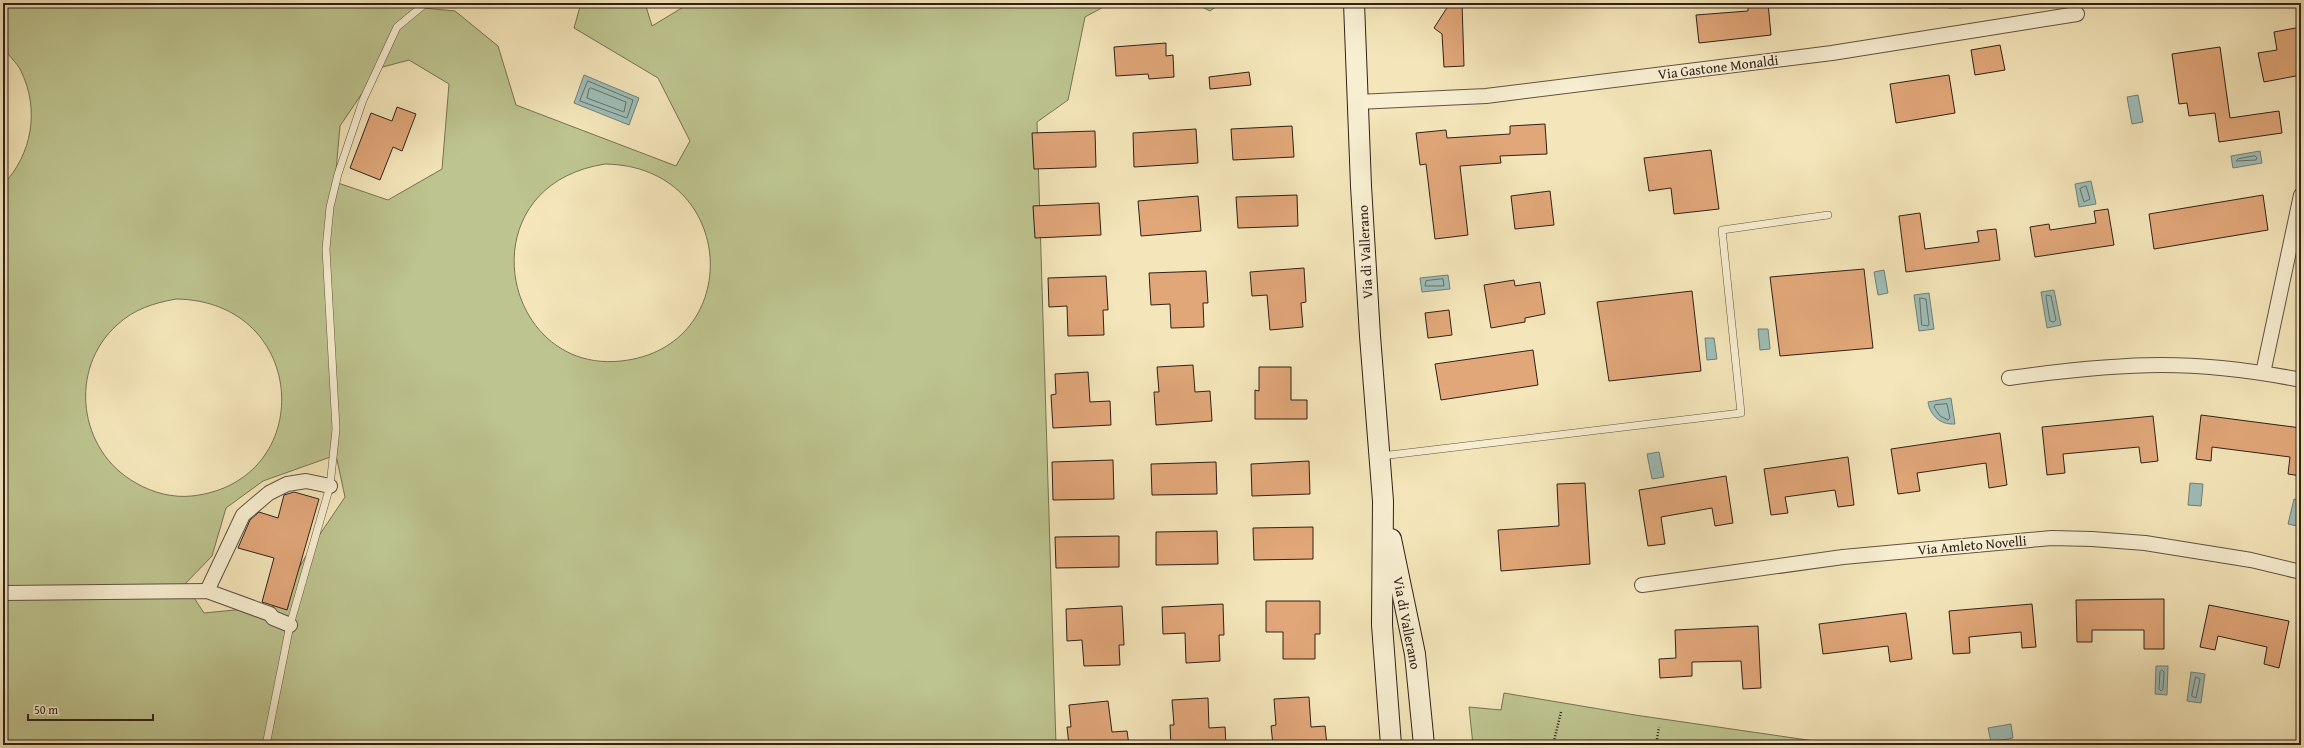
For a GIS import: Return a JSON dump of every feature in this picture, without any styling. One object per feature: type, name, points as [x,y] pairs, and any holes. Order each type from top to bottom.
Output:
[{"type":"street","name":"Via di Vallerano","points":[[1354,3],[1357,102],[1369,328],[1383,501],[1382,625],[1391,745]]},
{"type":"street","name":"Via Gastone Monaldi","points":[[1357,102],[1486,96],[1832,53],[2077,14]]},
{"type":"street","points":[[2263,373],[2301,195]]},
{"type":"street","points":[[2009,378],[2075,369],[2162,365],[2263,373],[2301,380]]},
{"type":"street","points":[[207,591],[243,515],[269,493],[287,484],[306,481],[330,486]]},
{"type":"street","name":"Via di Vallerano","points":[[1383,501],[1410,628],[1424,745]]},
{"type":"street","name":"Via Amleto Novelli","points":[[1642,585],[1843,557],[2052,538],[2145,543],[2259,561],[2301,572]]},
{"type":"street","points":[[3,593],[207,591],[270,614],[273,618],[290,625]]},
{"type":"lane","points":[[266,745],[290,625],[330,486],[336,429],[326,249],[330,207],[338,174],[363,100],[397,27],[426,3]]},
{"type":"lane","points":[[2121,4],[2131,3]]},
{"type":"lane","points":[[1379,457],[1741,414],[1722,230],[1828,214]]},
{"type":"path","points":[[1553,745],[1561,712]]},
{"type":"path","points":[[1656,745],[1659,727]]},
{"type":"green space","points":[[3,3],[417,3],[413,7],[455,11],[498,46],[516,105],[676,166],[690,141],[658,78],[574,28],[581,3],[645,3],[652,26],[690,3],[1111,3],[1085,17],[1068,100],[1037,122],[1056,745],[3,745],[3,185],[21,160],[30,131],[31,116],[27,86],[21,71],[3,46],[2,42]],"holes":[[[409,60],[449,84],[442,169],[388,200],[335,182],[340,126],[379,68]],[[605,164],[649,173],[682,194],[702,224],[710,258],[706,293],[690,325],[662,349],[621,361],[580,357],[548,339],[526,310],[515,276],[516,239],[531,206],[560,179]],[[176,299],[220,307],[253,329],[273,359],[282,393],[278,428],[262,460],[233,484],[192,496],[170,495],[149,490],[136,483],[117,469],[102,451],[92,431],[86,408],[86,386],[91,364],[101,343],[117,325],[130,315],[152,305]],[[336,455],[345,497],[312,546],[276,606],[204,613],[185,584],[212,556],[226,508],[263,481]]]},
{"type":"green space","points":[[1194,3],[1221,3],[1210,11]]},
{"type":"green space","points":[[1504,693],[1635,715],[1842,745],[1473,745],[1469,707],[1501,710]]},
{"type":"water","points":[[1949,3],[1961,3],[1961,8],[1949,8]]},
{"type":"water","points":[[584,75],[639,98],[629,125],[574,103]]},
{"type":"water","points":[[2138,95],[2143,122],[2132,124],[2127,97]]},
{"type":"water","points":[[2260,151],[2262,163],[2233,168],[2231,156]]},
{"type":"water","points":[[2091,181],[2096,204],[2079,207],[2075,184]]},
{"type":"water","points":[[1884,270],[1888,293],[1878,295],[1874,272]]},
{"type":"water","points":[[1448,275],[1450,289],[1422,292],[1420,278]]},
{"type":"water","points":[[2054,290],[2061,325],[2047,328],[2041,292]]},
{"type":"water","points":[[1929,293],[1934,329],[1919,331],[1914,295]]},
{"type":"water","points":[[1758,329],[1768,329],[1770,349],[1760,350]]},
{"type":"water","points":[[1705,338],[1714,338],[1717,359],[1707,360]]},
{"type":"water","points":[[1951,398],[1955,424],[1945,423],[1937,419],[1931,411],[1928,402]]},
{"type":"water","points":[[1659,452],[1664,477],[1652,479],[1647,454]]},
{"type":"water","points":[[2190,483],[2203,484],[2201,506],[2188,505]]},
{"type":"water","points":[[2294,499],[2301,501],[2301,527],[2288,524]]},
{"type":"water","points":[[2156,666],[2168,666],[2167,695],[2155,694]]},
{"type":"water","points":[[2191,672],[2205,674],[2201,703],[2187,701]]},
{"type":"water","points":[[2011,724],[2013,738],[1991,742],[1988,728]]},
{"type":"building","points":[[1450,3],[1462,3],[1464,66],[1444,67],[1442,34],[1434,28]]},
{"type":"building","points":[[1748,3],[1768,3],[1771,35],[1699,43],[1696,15],[1748,11]]},
{"type":"building","points":[[2301,27],[2301,75],[2264,82],[2258,53],[2277,50],[2274,32]]},
{"type":"building","points":[[1166,43],[1166,56],[1173,55],[1174,77],[1149,79],[1148,74],[1116,76],[1114,47]]},
{"type":"building","points":[[2000,45],[2005,70],[1975,75],[1971,50]]},
{"type":"building","points":[[2220,47],[2230,118],[2279,111],[2282,133],[2219,142],[2215,113],[2189,116],[2187,103],[2179,104],[2172,54]]},
{"type":"building","points":[[1249,72],[1251,85],[1210,89],[1209,77]]},
{"type":"building","points":[[1949,75],[1955,113],[1896,123],[1890,84]]},
{"type":"building","points":[[397,107],[416,114],[402,151],[393,147],[380,180],[350,168],[371,113],[392,121]]},
{"type":"building","points":[[1545,124],[1547,154],[1500,156],[1501,163],[1460,166],[1468,235],[1435,239],[1426,164],[1420,165],[1416,133],[1446,130],[1447,138],[1510,134],[1510,126]]},
{"type":"building","points":[[1292,126],[1294,157],[1233,160],[1231,129]]},
{"type":"building","points":[[1196,129],[1198,163],[1134,167],[1133,133]]},
{"type":"building","points":[[1095,131],[1096,167],[1034,169],[1032,133]]},
{"type":"building","points":[[1711,150],[1719,209],[1674,214],[1671,188],[1649,191],[1644,158]]},
{"type":"building","points":[[1550,191],[1554,225],[1515,229],[1511,196]]},
{"type":"building","points":[[1297,195],[1298,226],[1238,228],[1236,197]]},
{"type":"building","points":[[2263,195],[2268,230],[2154,249],[2149,214]]},
{"type":"building","points":[[1198,196],[1201,231],[1141,236],[1138,201]]},
{"type":"building","points":[[1099,203],[1101,235],[1035,238],[1033,206]]},
{"type":"building","points":[[2108,209],[2114,245],[2035,257],[2030,227],[2049,224],[2050,230],[2096,223],[2094,211]]},
{"type":"building","points":[[1920,213],[1925,249],[1979,242],[1977,231],[1996,229],[2000,260],[1906,272],[1899,216]]},
{"type":"building","points":[[1304,268],[1306,302],[1301,303],[1303,327],[1270,330],[1267,295],[1252,296],[1250,272]]},
{"type":"building","points":[[1864,269],[1873,348],[1780,356],[1770,277]]},
{"type":"building","points":[[1206,271],[1208,303],[1203,303],[1204,327],[1171,328],[1170,304],[1151,305],[1149,273]]},
{"type":"building","points":[[1106,276],[1108,310],[1103,310],[1104,335],[1068,336],[1067,306],[1049,307],[1048,278]]},
{"type":"building","points":[[1514,280],[1515,286],[1540,282],[1545,314],[1525,318],[1525,322],[1491,328],[1484,285]]},
{"type":"building","points":[[1692,291],[1701,371],[1609,381],[1597,302]]},
{"type":"building","points":[[1449,310],[1452,335],[1428,338],[1425,313]]},
{"type":"building","points":[[1533,350],[1538,385],[1441,400],[1435,364]]},
{"type":"building","points":[[1193,365],[1195,392],[1210,391],[1212,421],[1156,425],[1154,392],[1159,392],[1157,367]]},
{"type":"building","points":[[1259,367],[1291,367],[1291,400],[1307,400],[1307,419],[1255,419],[1255,390],[1259,391]]},
{"type":"building","points":[[1088,372],[1090,402],[1110,401],[1111,425],[1053,428],[1051,395],[1056,394],[1055,374]]},
{"type":"building","points":[[2201,415],[2301,428],[2301,476],[2288,474],[2290,457],[2212,447],[2211,461],[2196,459]]},
{"type":"building","points":[[2153,416],[2158,461],[2141,463],[2139,447],[2063,454],[2065,473],[2047,475],[2042,427]]},
{"type":"building","points":[[2000,433],[2007,485],[1989,488],[1986,463],[1917,473],[1920,491],[1898,494],[1891,449]]},
{"type":"building","points":[[1848,457],[1854,505],[1838,507],[1835,490],[1785,497],[1788,513],[1771,515],[1764,469]]},
{"type":"building","points":[[1113,460],[1114,499],[1053,500],[1052,462]]},
{"type":"building","points":[[1309,461],[1310,494],[1252,496],[1251,464]]},
{"type":"building","points":[[1216,462],[1217,494],[1152,495],[1151,464]]},
{"type":"building","points":[[1726,476],[1733,523],[1715,526],[1712,508],[1661,517],[1665,544],[1648,546],[1639,490]]},
{"type":"building","points":[[1585,483],[1590,564],[1501,571],[1498,530],[1559,526],[1557,484]]},
{"type":"building","points":[[294,492],[319,499],[287,610],[262,602],[274,558],[238,548],[250,520],[259,512],[278,518],[284,495]]},
{"type":"building","points":[[1313,527],[1313,559],[1254,560],[1253,528]]},
{"type":"building","points":[[1217,531],[1218,564],[1156,565],[1156,532]]},
{"type":"building","points":[[1119,536],[1119,567],[1056,568],[1055,537]]},
{"type":"building","points":[[2164,599],[2164,649],[2144,649],[2144,630],[2092,630],[2092,642],[2077,642],[2076,600]]},
{"type":"building","points":[[1266,601],[1320,601],[1320,634],[1315,634],[1315,659],[1283,659],[1283,632],[1266,632]]},
{"type":"building","points":[[1223,604],[1224,635],[1219,635],[1220,661],[1186,663],[1185,633],[1163,634],[1162,607]]},
{"type":"building","points":[[2032,604],[2036,647],[2022,648],[2021,632],[1969,637],[1970,653],[1953,654],[1949,611]]},
{"type":"building","points":[[2209,605],[2289,621],[2279,668],[2264,664],[2267,647],[2218,636],[2215,650],[2200,647]]},
{"type":"building","points":[[1122,606],[1124,645],[1119,645],[1120,665],[1084,666],[1082,640],[1067,641],[1066,609]]},
{"type":"building","points":[[1906,613],[1912,659],[1890,662],[1888,646],[1823,654],[1819,624]]},
{"type":"building","points":[[1758,626],[1761,688],[1743,689],[1741,661],[1692,662],[1692,676],[1660,678],[1659,659],[1676,658],[1675,630]]},
{"type":"building","points":[[1309,697],[1311,727],[1325,726],[1327,745],[1273,745],[1271,726],[1276,725],[1274,699]]},
{"type":"building","points":[[1208,698],[1209,728],[1225,727],[1226,745],[1171,745],[1170,725],[1174,725],[1172,700]]},
{"type":"building","points":[[1108,701],[1112,732],[1127,731],[1129,745],[1069,745],[1067,727],[1071,727],[1069,705]]}]
